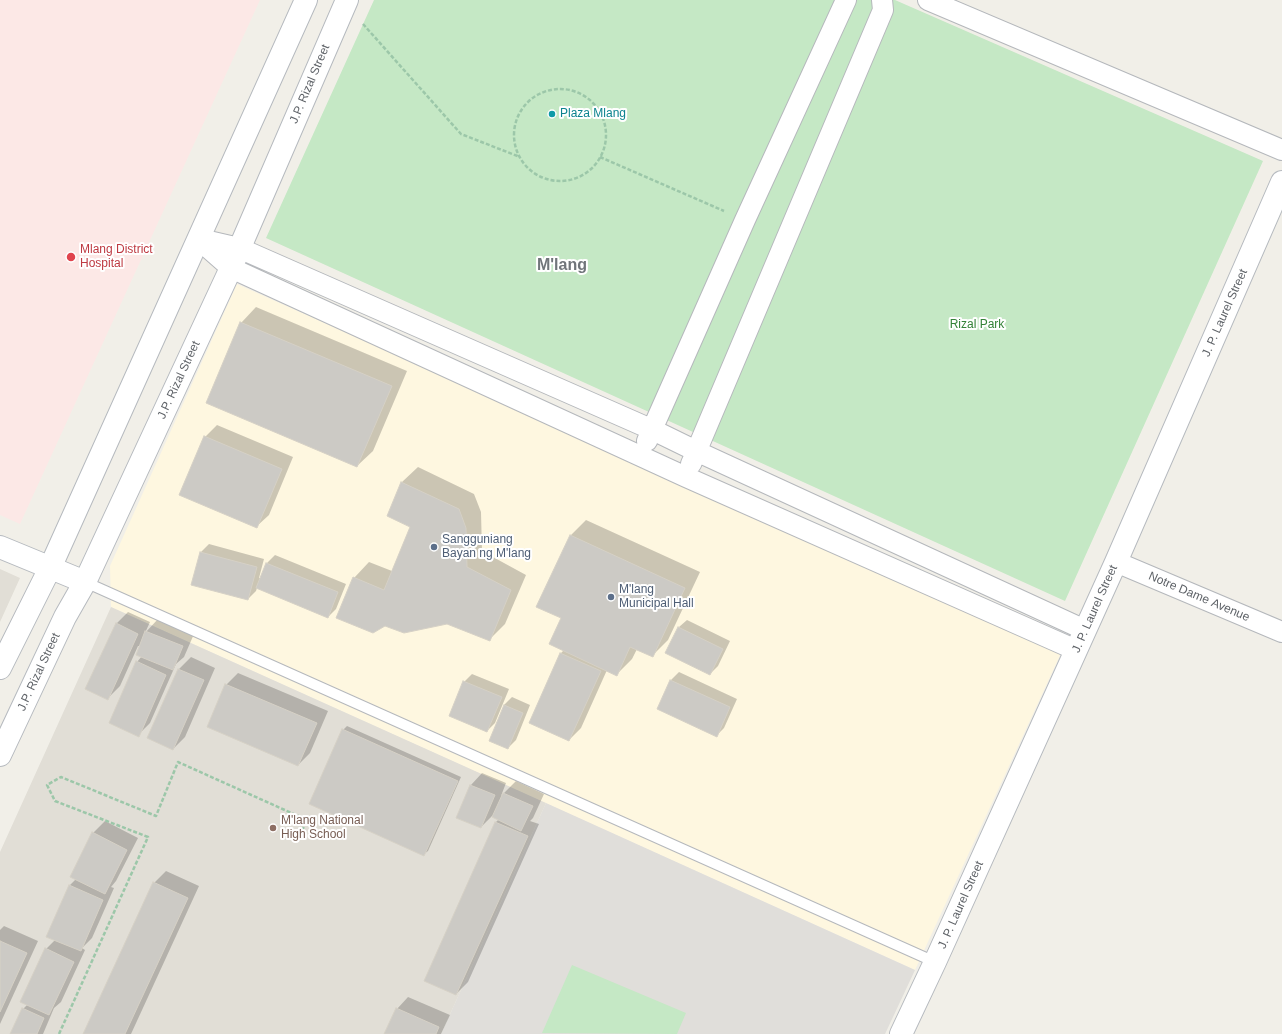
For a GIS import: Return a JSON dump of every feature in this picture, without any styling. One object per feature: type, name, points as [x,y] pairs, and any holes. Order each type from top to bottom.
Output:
[{"type":"street","points":[[0,668],[50,568],[306,0]]},
{"type":"street","points":[[641,455],[745,220],[846,0]]},
{"type":"street","points":[[686,477],[883,10],[882,0]]},
{"type":"street","points":[[928,0],[1282,150]]},
{"type":"street","name":"J.P. Rizal Street","points":[[0,755],[65,616],[85,582],[231,268],[346,2]]},
{"type":"street","name":"J. P. Laurel Street","points":[[901,1034],[1116,562],[1282,182]]},
{"type":"street","points":[[198,239],[239,248],[653,430],[1085,630]]},
{"type":"street","points":[[198,239],[231,268],[641,455],[686,477],[1076,650]]},
{"type":"street","points":[[0,547],[85,582]]},
{"type":"street","name":"Notre Dame Avenue","points":[[1116,562],[1282,632]]},
{"type":"lane","points":[[85,582],[935,962]]},
{"type":"path","points":[[346,2],[461,134],[520,157]]},
{"type":"path","points":[[558,89],[571,90],[582,95],[592,102],[600,111],[604,122],[606,134],[600,157],[593,166],[582,175],[568,180],[554,180],[540,176],[529,168],[520,157],[515,144],[515,130],[518,116],[525,105],[534,97],[546,91],[558,89]]},
{"type":"path","points":[[600,157],[745,220]]},
{"type":"path","points":[[59,1034],[148,837],[55,801],[47,785],[61,777],[156,816],[178,762],[307,820],[298,839]]},
{"type":"shaded area","name":"Mlang District Hospital","points":[[0,0],[260,0],[20,524],[0,515]]},
{"type":"shaded area","points":[[237,284],[1062,651],[915,970],[111,607],[110,566]]},
{"type":"shaded area","points":[[0,569],[20,578],[0,622]]},
{"type":"shaded area","name":"M'lang National High School","points":[[111,607],[546,803],[441,1034],[0,1034],[0,852]]},
{"type":"shaded area","points":[[546,803],[915,970],[885,1034],[441,1034]]},
{"type":"green space","name":"Rizal Park","points":[[374,0],[895,0],[1263,161],[1065,601],[266,238]]},
{"type":"green space","points":[[572,965],[686,1013],[677,1034],[542,1033]]},
{"type":"building","points":[[240,322],[392,386],[357,467],[206,403]]},
{"type":"building","points":[[204,436],[282,469],[257,528],[179,495]]},
{"type":"building","name":"Sangguniang Bayan ng M'lang","points":[[401,482],[459,509],[466,528],[467,567],[511,590],[490,641],[447,624],[404,633],[385,626],[373,633],[336,618],[353,577],[384,590],[410,527],[387,516]]},
{"type":"building","name":"M'lang Municipal Hall","points":[[570,535],[685,588],[653,657],[630,647],[617,676],[549,644],[561,618],[536,607]]},
{"type":"building","points":[[200,552],[257,567],[248,600],[191,585]]},
{"type":"building","points":[[266,563],[338,592],[328,618],[256,588]]},
{"type":"building","points":[[116,623],[138,634],[108,700],[85,689]]},
{"type":"building","points":[[678,627],[723,649],[710,675],[665,653]]},
{"type":"building","points":[[145,631],[183,646],[173,670],[136,655]]},
{"type":"building","points":[[560,653],[601,671],[569,741],[529,723]]},
{"type":"building","points":[[136,661],[166,675],[139,737],[109,723]]},
{"type":"building","points":[[178,669],[204,680],[173,750],[147,738]]},
{"type":"building","points":[[670,680],[730,707],[717,737],[657,709]]},
{"type":"building","points":[[463,681],[502,697],[487,732],[449,716]]},
{"type":"building","points":[[225,684],[317,723],[298,766],[207,727]]},
{"type":"building","points":[[504,705],[523,713],[508,749],[489,741]]},
{"type":"building","points":[[342,729],[458,781],[424,856],[309,804]]},
{"type":"building","points":[[470,785],[495,795],[481,828],[456,818]]},
{"type":"building","points":[[503,793],[533,806],[521,831],[492,817]]},
{"type":"building","points":[[495,822],[528,836],[456,995],[424,981]]},
{"type":"building","points":[[92,832],[127,850],[105,894],[70,877]]},
{"type":"building","points":[[153,882],[188,898],[125,1034],[83,1034]]},
{"type":"building","points":[[69,885],[103,900],[81,951],[46,937]]},
{"type":"building","points":[[0,941],[27,953],[0,1012]]},
{"type":"building","points":[[45,948],[74,962],[49,1015],[20,1002]]},
{"type":"building","points":[[22,1008],[44,1018],[37,1034],[10,1034]]},
{"type":"building","points":[[396,1008],[439,1027],[436,1034],[384,1034]]},
{"type":"place","name":"Plaza Mlang","points":[[552,114]]},
{"type":"place","name":"Mlang District Hospital","points":[[71,257]]},
{"type":"place","name":"Sangguniang Bayan ng M'lang","points":[[434,547]]},
{"type":"place","name":"M'lang Municipal Hall","points":[[611,597]]},
{"type":"place","name":"M'lang National High School","points":[[273,828]]},
{"type":"district","name":"M'lang","points":[[562,266]]}]
